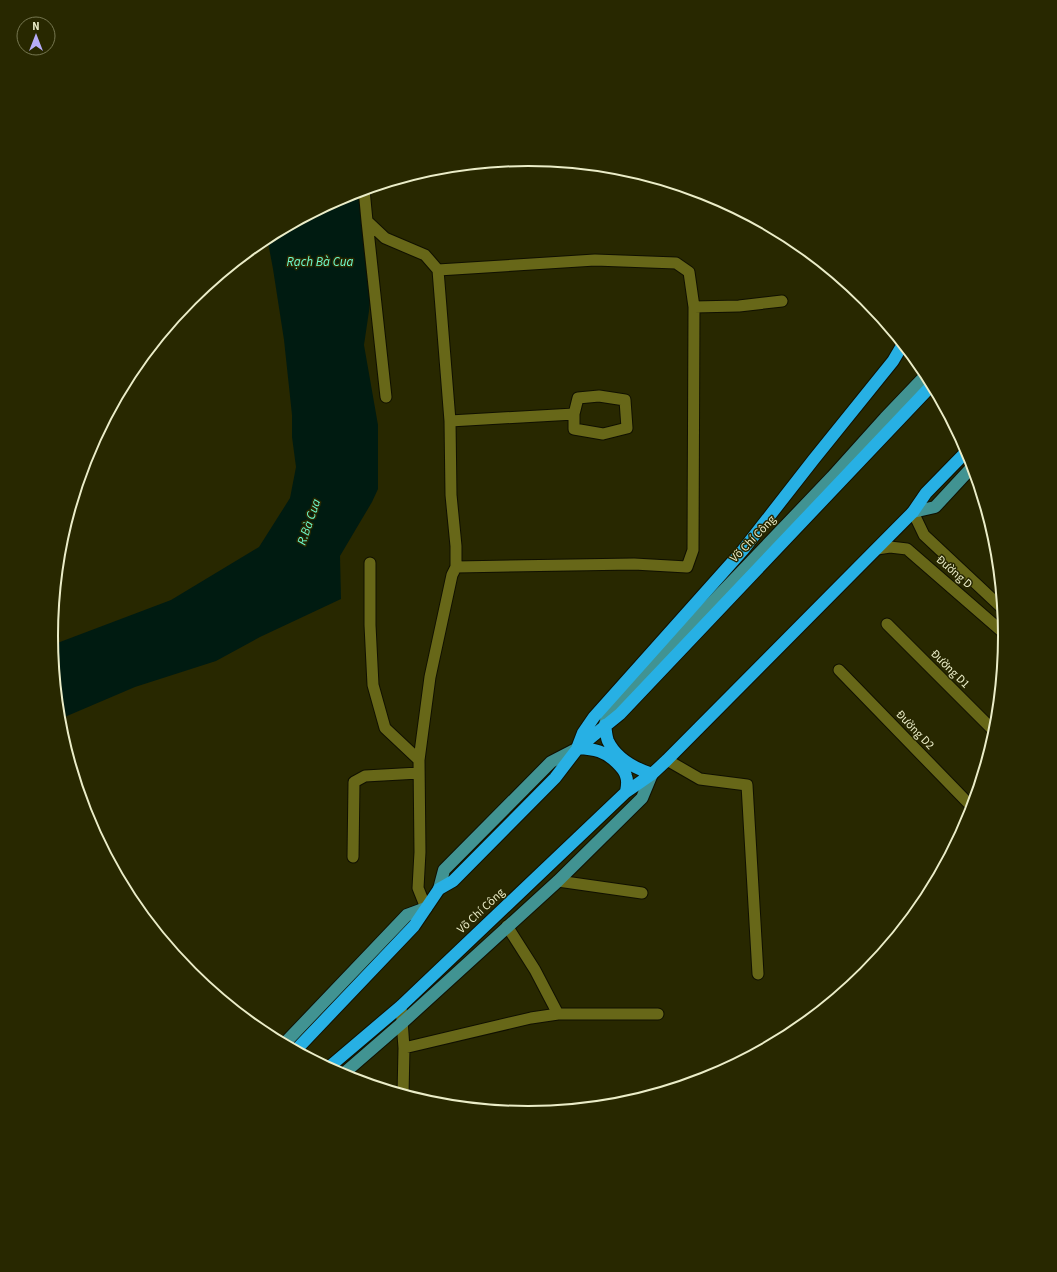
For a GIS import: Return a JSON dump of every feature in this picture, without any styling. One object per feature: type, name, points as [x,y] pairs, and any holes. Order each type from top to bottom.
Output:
[{"type":"highway","points":[[626,792],[626,774],[613,759],[603,752],[578,748],[583,733],[594,717],[743,550],[893,361],[901,348]]},
{"type":"highway","name":"Võ Chí Công","points":[[299,1047],[414,926],[439,888],[453,881],[556,778],[578,748],[625,709],[928,389]]},
{"type":"highway","name":"Võ Chí Công","points":[[333,1064],[401,1006],[626,792],[652,774],[668,760],[913,512],[926,493],[963,455]]},
{"type":"highway","points":[[606,725],[608,739],[612,747],[627,762],[638,769],[652,774]]},
{"type":"main road","name":"Võ Chí Công","points":[[606,725],[607,716],[614,705],[922,379]]},
{"type":"main road","points":[[913,512],[935,507],[969,471]]},
{"type":"main road","name":"Võ Chí Công","points":[[347,1071],[402,1023],[558,881],[642,798],[652,774]]},
{"type":"main road","points":[[546,869],[558,881]]},
{"type":"main road","points":[[288,1040],[407,915],[426,908]]},
{"type":"main road","points":[[499,913],[507,926]]},
{"type":"street","points":[[365,195],[386,397]]},
{"type":"street","points":[[367,221],[384,238],[425,255],[438,270],[450,420],[451,495],[456,546],[456,567],[452,576],[430,677],[419,760],[420,852],[418,888],[426,908]]},
{"type":"street","points":[[438,270],[595,260],[676,263],[688,272],[694,307],[693,550],[687,567],[634,564],[456,567]]},
{"type":"street","points":[[694,307],[739,306],[782,301]]},
{"type":"street","points":[[599,396],[625,400],[627,428],[603,434],[574,429],[574,414],[578,398],[599,396]]},
{"type":"street","points":[[450,420],[574,414]]},
{"type":"street","name":"Đường D","points":[[913,512],[924,535],[998,604]]},
{"type":"street","name":"Đường D","points":[[877,549],[890,547],[907,549],[999,628]]},
{"type":"street","points":[[370,563],[370,625],[373,685],[385,728],[419,760]]},
{"type":"street","name":"Đường D1","points":[[887,624],[990,727]]},
{"type":"street","name":"Đường D2","points":[[839,670],[968,803]]},
{"type":"street","points":[[668,760],[700,779],[747,785],[758,974]]},
{"type":"street","points":[[353,857],[354,782],[365,776],[419,773]]},
{"type":"street","points":[[558,881],[642,893]]},
{"type":"street","points":[[507,926],[535,970],[558,1014]]},
{"type":"street","points":[[401,1006],[404,1048],[403,1089]]},
{"type":"street","points":[[404,1048],[531,1018],[558,1014],[658,1014]]},
{"type":"water","name":"Rạch Bà Cua","points":[[361,196],[371,288],[364,345],[378,425],[378,489],[340,556],[341,599],[260,637],[216,661],[135,687],[65,717],[59,667],[58,643],[171,600],[259,547],[290,498],[296,467],[284,340],[268,244],[320,214]]},
{"type":"water label","name":"R.Bà Cua","points":[[309,522]]}]
